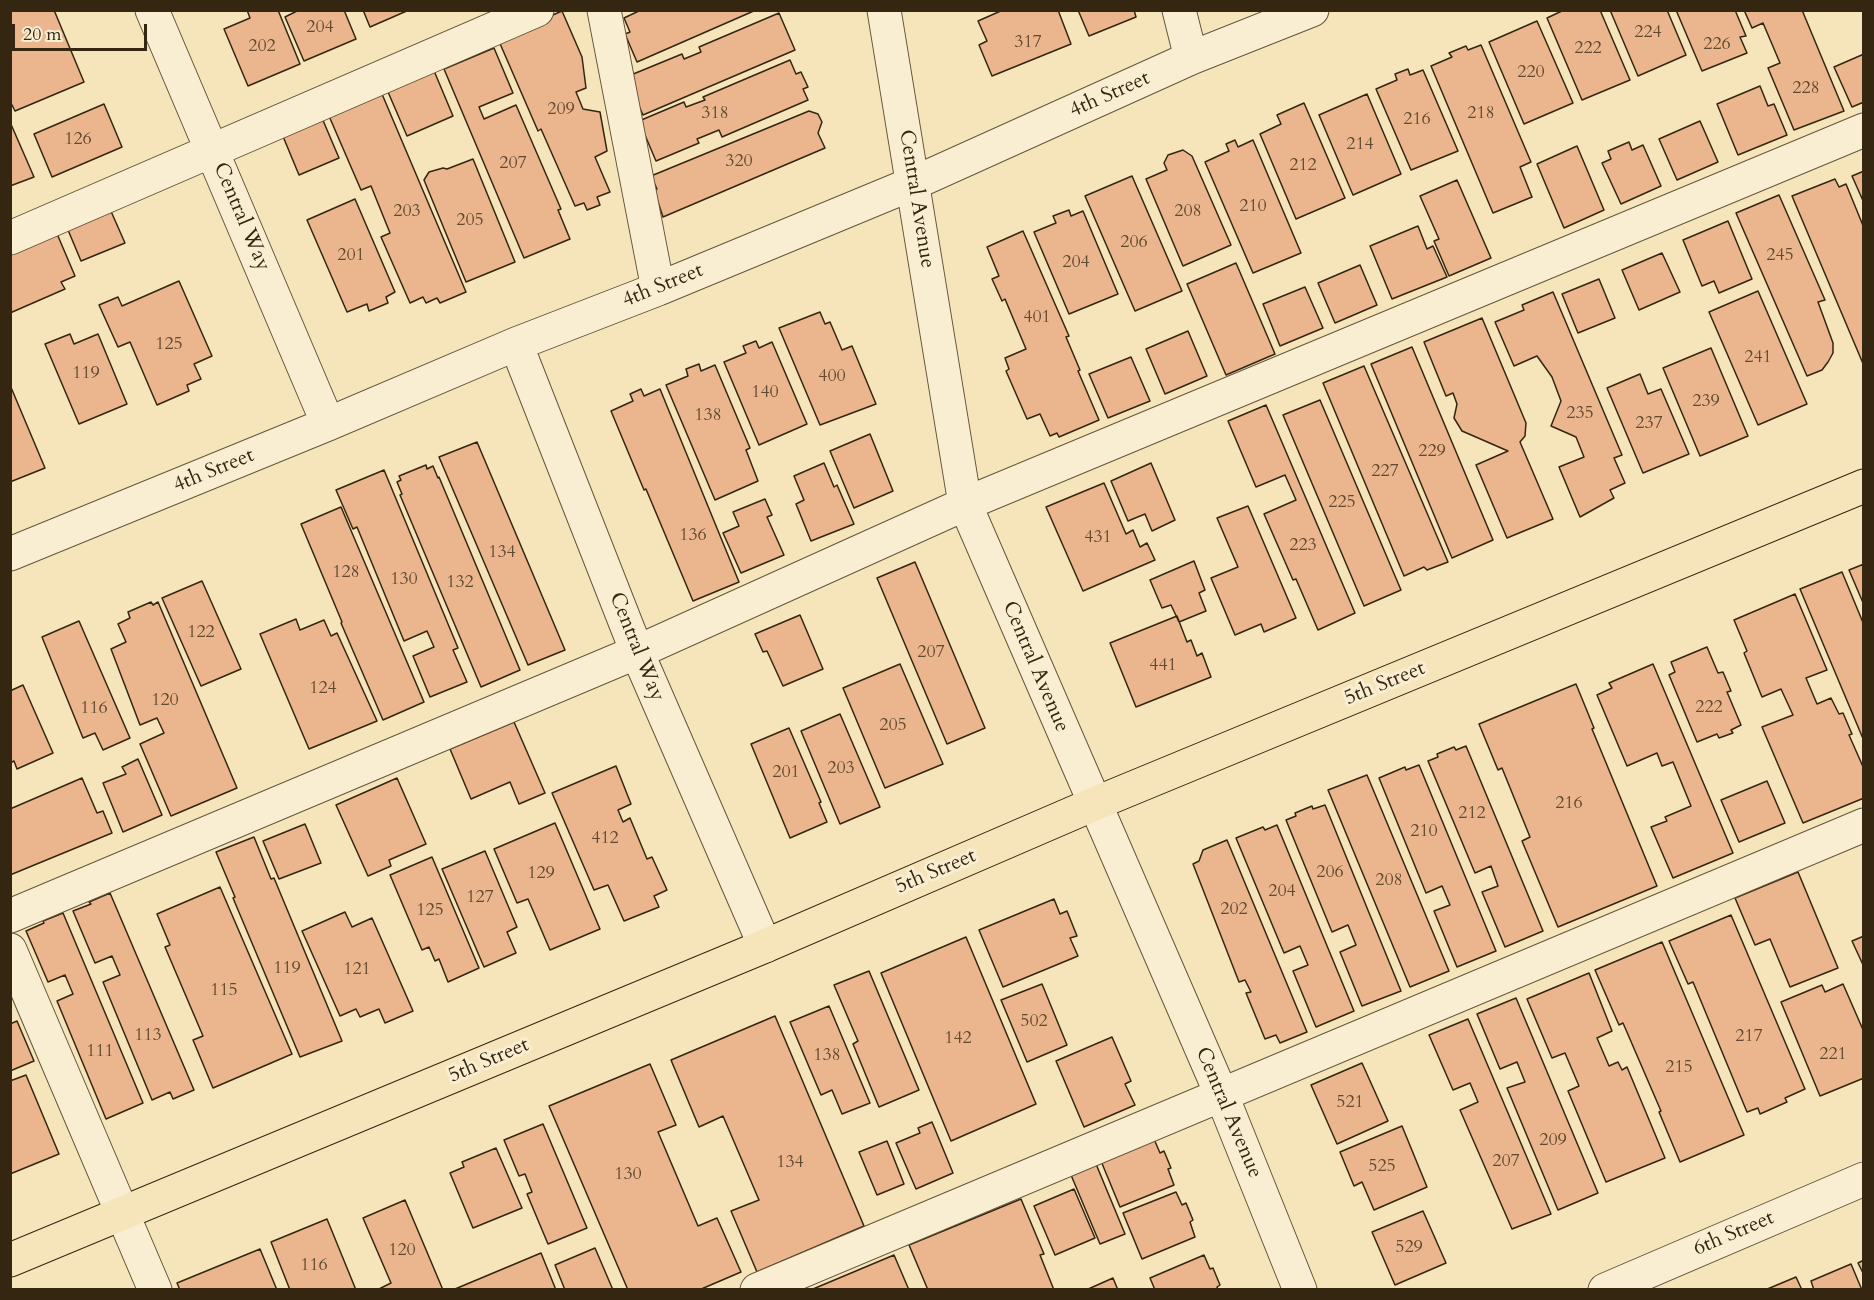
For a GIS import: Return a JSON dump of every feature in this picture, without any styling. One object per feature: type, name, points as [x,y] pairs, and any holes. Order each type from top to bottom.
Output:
[{"type":"main road","name":"5th Street","points":[[10,1260],[765,946],[1094,804],[1863,486]]},
{"type":"street","name":"Central Way","points":[[152,10],[328,424]]},
{"type":"street","points":[[10,237],[537,10]]},
{"type":"street","points":[[604,10],[658,289]]},
{"type":"street","name":"Central Avenue","points":[[884,10],[965,504],[1222,1096],[1300,1290]]},
{"type":"street","points":[[1179,10],[1191,58]]},
{"type":"street","name":"4th Street","points":[[10,554],[328,424],[516,344],[658,289],[914,183],[1191,58],[1312,10]]},
{"type":"street","points":[[10,916],[637,652],[965,504],[1863,129]]},
{"type":"street","name":"Central Way","points":[[516,344],[637,652],[765,946]]},
{"type":"street","points":[[757,1290],[1863,825]]},
{"type":"street","points":[[10,950],[155,1290]]},
{"type":"street","name":"6th Street","points":[[1605,1290],[1863,1179]]},
{"type":"building","points":[[10,10],[54,10],[84,82],[15,111],[10,101]]},
{"type":"building","points":[[247,10],[278,10],[300,64],[248,86],[224,29],[250,18]]},
{"type":"building","points":[[299,10],[344,10],[356,39],[304,61],[285,17]]},
{"type":"building","points":[[363,10],[409,10],[370,27]]},
{"type":"building","points":[[641,10],[756,10],[637,62],[625,34],[630,32],[624,18]]},
{"type":"building","points":[[1003,10],[1058,10],[1071,44],[992,76],[979,45],[987,41],[978,21]]},
{"type":"building","points":[[1078,10],[1134,10],[1136,17],[1089,36]]},
{"type":"building","points":[[1564,10],[1600,10],[1630,80],[1582,100],[1547,18]]},
{"type":"building","points":[[1610,10],[1667,10],[1686,55],[1638,76]]},
{"type":"building","points":[[1676,10],[1735,10],[1746,36],[1740,37],[1747,53],[1702,71]]},
{"type":"building","points":[[1744,10],[1802,10],[1844,111],[1794,130],[1768,68],[1780,63],[1763,23],[1752,28]]},
{"type":"building","points":[[562,11],[582,57],[586,88],[576,92],[583,109],[600,112],[607,151],[595,157],[610,192],[597,197],[600,205],[587,210],[584,203],[575,206],[541,129],[538,131],[498,39]]},
{"type":"building","points":[[779,13],[795,50],[643,115],[626,77],[682,54],[684,59],[701,52],[699,47]]},
{"type":"building","points":[[1537,21],[1573,103],[1524,124],[1489,42]]},
{"type":"building","points":[[1481,45],[1531,162],[1520,167],[1532,197],[1493,213],[1431,66],[1452,57],[1449,53],[1466,46],[1468,50]]},
{"type":"building","points":[[494,48],[513,93],[479,107],[484,119],[516,105],[561,209],[558,210],[570,239],[524,258],[444,69]]},
{"type":"building","points":[[1864,54],[1864,102],[1852,107],[1834,67]]},
{"type":"building","points":[[790,60],[796,74],[801,72],[808,87],[803,89],[808,100],[722,137],[719,130],[697,139],[699,143],[656,161],[639,121],[684,102],[686,107],[705,100],[703,97]]},
{"type":"building","points":[[432,66],[453,116],[407,136],[385,85]]},
{"type":"building","points":[[1408,69],[1410,75],[1423,70],[1458,151],[1411,170],[1376,89],[1397,80],[1395,74]]},
{"type":"building","points":[[1760,86],[1768,106],[1774,104],[1787,135],[1738,155],[1717,104]]},
{"type":"building","points":[[382,94],[466,292],[440,303],[437,298],[426,303],[423,297],[410,303],[381,237],[390,233],[371,186],[361,190],[329,116]]},
{"type":"building","points":[[1367,94],[1401,174],[1353,195],[1319,115]]},
{"type":"building","points":[[1304,103],[1345,198],[1296,219],[1260,134],[1281,124],[1277,115]]},
{"type":"building","points":[[104,104],[122,147],[52,177],[34,134]]},
{"type":"building","points":[[809,111],[818,114],[822,122],[818,133],[825,148],[663,217],[654,190],[657,189],[651,176]]},
{"type":"building","points":[[322,118],[339,158],[299,175],[282,134]]},
{"type":"building","points":[[1700,121],[1718,162],[1677,180],[1659,139]]},
{"type":"building","points":[[10,122],[34,177],[10,186]]},
{"type":"building","points":[[1235,140],[1238,147],[1253,140],[1301,253],[1253,273],[1205,162],[1229,151],[1226,144]]},
{"type":"building","points":[[1629,142],[1632,150],[1643,145],[1661,186],[1621,204],[1602,163],[1611,159],[1608,151]]},
{"type":"building","points":[[1577,146],[1604,210],[1564,228],[1537,164]]},
{"type":"building","points":[[1183,150],[1192,156],[1231,245],[1183,266],[1146,179],[1167,170],[1164,163],[1168,155]]},
{"type":"building","points":[[473,159],[515,262],[466,282],[424,180],[429,172],[447,169]]},
{"type":"building","points":[[1864,171],[1864,203],[1852,176]]},
{"type":"building","points":[[1132,176],[1182,291],[1135,311],[1085,196]]},
{"type":"building","points":[[1835,179],[1839,187],[1846,184],[1864,228],[1864,366],[1792,196]]},
{"type":"building","points":[[1457,180],[1491,258],[1449,276],[1434,241],[1439,239],[1420,196]]},
{"type":"building","points":[[1779,195],[1825,300],[1818,302],[1833,343],[1833,353],[1822,370],[1807,376],[1736,213]]},
{"type":"building","points":[[355,199],[395,292],[386,297],[388,303],[369,311],[367,304],[347,312],[307,220]]},
{"type":"building","points":[[106,200],[125,243],[81,261],[63,218]]},
{"type":"building","points":[[1069,210],[1071,216],[1083,211],[1118,294],[1069,314],[1034,232],[1056,223],[1053,216]]},
{"type":"building","points":[[1728,221],[1752,279],[1719,293],[1714,281],[1702,286],[1683,240]]},
{"type":"building","points":[[52,222],[75,276],[61,282],[65,289],[10,313],[10,240]]},
{"type":"building","points":[[1418,226],[1427,249],[1433,246],[1447,277],[1392,299],[1370,246]]},
{"type":"building","points":[[1023,231],[1069,336],[1066,337],[1080,370],[1078,371],[1099,420],[1059,437],[1057,433],[1050,436],[1040,414],[1027,419],[1006,371],[1009,369],[1005,358],[1026,349],[1005,299],[1002,301],[992,279],[999,276],[987,247]]},
{"type":"building","points":[[1662,253],[1680,292],[1639,310],[1622,270]]},
{"type":"building","points":[[1236,263],[1275,354],[1226,375],[1187,284]]},
{"type":"building","points":[[1360,265],[1377,305],[1335,323],[1318,283]]},
{"type":"building","points":[[1599,279],[1615,318],[1578,333],[1562,294]]},
{"type":"building","points":[[179,281],[212,356],[194,364],[201,379],[187,385],[189,391],[157,405],[130,342],[118,347],[99,305],[118,297],[122,306]]},
{"type":"building","points":[[1305,287],[1323,328],[1280,346],[1263,304]]},
{"type":"building","points":[[1758,291],[1807,404],[1758,425],[1709,312]]},
{"type":"building","points":[[1553,292],[1622,455],[1614,458],[1625,483],[1610,490],[1614,498],[1580,517],[1559,467],[1584,457],[1576,437],[1551,426],[1561,401],[1552,377],[1537,356],[1514,366],[1495,322],[1524,310],[1522,305]]},
{"type":"building","points":[[820,312],[825,324],[830,322],[842,350],[852,346],[876,404],[820,425],[779,328]]},
{"type":"building","points":[[1482,318],[1526,423],[1525,436],[1520,442],[1553,519],[1507,538],[1476,465],[1508,451],[1462,431],[1454,418],[1457,404],[1453,393],[1446,396],[1424,342]]},
{"type":"building","points":[[1188,331],[1207,376],[1165,394],[1146,349]]},
{"type":"building","points":[[70,334],[74,344],[98,334],[127,404],[79,424],[45,344]]},
{"type":"building","points":[[756,341],[759,348],[772,342],[807,424],[759,445],[724,362],[746,353],[743,346]]},
{"type":"building","points":[[1412,347],[1493,540],[1452,558],[1371,364]]},
{"type":"building","points":[[1711,348],[1748,436],[1700,456],[1663,368]]},
{"type":"building","points":[[1131,357],[1150,401],[1108,418],[1089,374]]},
{"type":"building","points":[[699,364],[701,371],[715,365],[750,448],[746,450],[758,481],[715,500],[666,385],[688,376],[686,369]]},
{"type":"building","points":[[1364,366],[1448,562],[1427,570],[1424,567],[1404,576],[1323,383]]},
{"type":"building","points":[[1640,374],[1648,394],[1661,389],[1689,454],[1643,473],[1607,388]]},
{"type":"building","points":[[10,385],[45,468],[10,482]]},
{"type":"building","points":[[641,389],[644,396],[660,389],[739,582],[693,601],[611,411],[633,401],[630,394]]},
{"type":"building","points":[[1320,400],[1401,590],[1364,606],[1283,415]]},
{"type":"building","points":[[1266,405],[1355,613],[1318,630],[1264,514],[1296,500],[1285,475],[1256,487],[1228,421]]},
{"type":"building","points":[[870,434],[893,491],[854,508],[830,451]]},
{"type":"building","points":[[477,442],[565,650],[528,665],[439,457]]},
{"type":"building","points":[[824,463],[834,487],[837,485],[854,524],[811,541],[796,504],[804,500],[794,476]]},
{"type":"building","points":[[1151,463],[1175,520],[1152,531],[1145,514],[1128,521],[1111,481]]},
{"type":"building","points":[[426,465],[427,469],[433,466],[439,477],[520,670],[481,687],[400,495],[402,494],[397,482],[401,480],[399,476]]},
{"type":"building","points":[[384,470],[458,648],[453,650],[467,682],[430,697],[413,656],[434,647],[427,631],[404,641],[357,527],[353,529],[336,490]]},
{"type":"building","points":[[1104,483],[1126,534],[1133,530],[1140,547],[1147,543],[1155,560],[1083,591],[1046,507]]},
{"type":"building","points":[[765,499],[772,515],[767,517],[784,555],[741,573],[723,533],[739,526],[733,512]]},
{"type":"building","points":[[1248,506],[1296,618],[1264,632],[1261,624],[1235,635],[1211,578],[1238,567],[1217,518]]},
{"type":"building","points":[[341,507],[424,702],[383,720],[301,524]]},
{"type":"building","points":[[1194,561],[1205,590],[1199,593],[1206,611],[1179,622],[1171,605],[1162,608],[1150,580]]},
{"type":"building","points":[[915,562],[985,728],[947,744],[877,578]]},
{"type":"building","points":[[1864,564],[1864,605],[1849,570]]},
{"type":"building","points":[[1842,572],[1864,625],[1864,741],[1800,589]]},
{"type":"building","points":[[202,581],[241,669],[201,686],[162,598]]},
{"type":"building","points":[[1795,594],[1827,670],[1806,678],[1817,704],[1831,698],[1839,714],[1843,713],[1852,734],[1849,735],[1864,769],[1864,798],[1803,823],[1762,727],[1793,715],[1781,689],[1762,697],[1744,653],[1747,651],[1734,620]]},
{"type":"building","points":[[151,602],[153,605],[158,602],[237,788],[171,816],[140,744],[164,733],[157,718],[140,725],[111,649],[126,642],[118,624],[130,618],[128,612]]},
{"type":"building","points":[[800,615],[823,669],[783,686],[767,651],[763,652],[755,634]]},
{"type":"building","points":[[1177,616],[1187,642],[1191,640],[1197,656],[1202,653],[1211,677],[1136,707],[1110,643]]},
{"type":"building","points":[[296,619],[300,630],[324,620],[331,636],[337,633],[377,721],[309,749],[260,634]]},
{"type":"building","points":[[79,621],[130,738],[103,750],[95,733],[83,738],[42,637]]},
{"type":"building","points":[[1707,647],[1718,673],[1723,672],[1731,691],[1727,692],[1741,725],[1731,730],[1733,733],[1719,738],[1717,734],[1697,742],[1669,675],[1675,672],[1671,662]]},
{"type":"building","points":[[900,664],[943,764],[885,788],[843,688]]},
{"type":"building","points":[[1653,664],[1733,853],[1673,878],[1651,827],[1667,821],[1665,817],[1691,806],[1673,762],[1662,766],[1657,753],[1627,766],[1597,695],[1612,688],[1609,683]]},
{"type":"building","points":[[1576,684],[1594,728],[1592,729],[1657,886],[1558,927],[1522,841],[1530,837],[1502,768],[1498,770],[1479,724]]},
{"type":"building","points":[[23,685],[53,753],[17,769],[14,761],[10,763],[10,691]]},
{"type":"building","points":[[840,714],[880,807],[840,824],[801,731]]},
{"type":"building","points":[[514,722],[545,793],[519,804],[510,782],[471,799],[450,749]]},
{"type":"building","points":[[789,728],[821,802],[819,803],[827,822],[790,838],[751,744]]},
{"type":"building","points":[[1466,746],[1543,931],[1505,947],[1482,892],[1498,886],[1491,866],[1475,873],[1428,761],[1438,757],[1437,754],[1454,747],[1456,750]]},
{"type":"building","points":[[138,759],[162,815],[123,832],[103,783],[126,774],[122,767]]},
{"type":"building","points":[[1419,765],[1496,951],[1457,967],[1434,911],[1450,905],[1442,886],[1426,893],[1379,778],[1405,767],[1406,770]]},
{"type":"building","points":[[616,766],[631,804],[618,810],[623,822],[630,818],[647,859],[652,857],[667,890],[654,896],[659,907],[624,921],[608,885],[594,890],[552,793]]},
{"type":"building","points":[[1367,775],[1449,971],[1410,987],[1328,790]]},
{"type":"building","points":[[82,778],[97,813],[103,811],[112,833],[10,875],[10,809]]},
{"type":"building","points":[[397,778],[426,844],[389,860],[391,866],[368,876],[336,805]]},
{"type":"building","points":[[1767,781],[1785,823],[1739,842],[1721,800]]},
{"type":"building","points":[[1325,805],[1401,991],[1362,1006],[1340,952],[1356,945],[1348,925],[1332,932],[1286,820],[1296,816],[1295,813],[1312,806],[1313,809]]},
{"type":"building","points":[[555,823],[600,929],[550,950],[528,899],[517,903],[494,849]]},
{"type":"building","points":[[305,824],[321,863],[279,879],[263,841]]},
{"type":"building","points":[[1277,825],[1354,1011],[1316,1027],[1293,971],[1308,965],[1300,946],[1284,953],[1236,838],[1263,827],[1265,830]]},
{"type":"building","points":[[254,837],[271,879],[274,878],[342,1041],[300,1057],[216,852]]},
{"type":"building","points":[[1227,840],[1307,1032],[1280,1043],[1276,1035],[1265,1039],[1246,993],[1251,992],[1245,980],[1239,982],[1193,864],[1199,861],[1203,850]]},
{"type":"building","points":[[485,851],[517,927],[507,932],[516,953],[484,967],[442,869]]},
{"type":"building","points":[[432,857],[479,968],[448,982],[439,959],[435,961],[429,947],[422,950],[390,875]]},
{"type":"building","points":[[1798,872],[1838,968],[1790,987],[1770,939],[1755,945],[1735,898]]},
{"type":"building","points":[[220,887],[292,1054],[213,1088],[193,1040],[203,1036],[165,947],[170,945],[157,914]]},
{"type":"building","points":[[110,893],[194,1090],[173,1099],[170,1092],[152,1100],[103,982],[120,975],[112,956],[95,963],[73,911]]},
{"type":"building","points":[[1054,899],[1060,914],[1067,911],[1077,936],[1070,938],[1078,956],[1003,987],[979,930]]},
{"type":"building","points":[[345,912],[352,927],[372,918],[413,1011],[385,1023],[379,1009],[360,1017],[356,1009],[340,1016],[302,931]]},
{"type":"building","points":[[63,913],[143,1103],[106,1119],[57,1001],[73,994],[65,975],[48,982],[26,931]]},
{"type":"building","points":[[1731,915],[1805,1089],[1785,1098],[1787,1102],[1760,1114],[1758,1108],[1747,1112],[1693,982],[1688,984],[1669,941]]},
{"type":"building","points":[[1864,936],[1864,967],[1852,941]]},
{"type":"building","points":[[966,937],[1036,1104],[951,1141],[881,973]]},
{"type":"building","points":[[1662,942],[1744,1135],[1680,1162],[1623,1023],[1619,1025],[1595,970]]},
{"type":"building","points":[[869,971],[919,1090],[879,1107],[853,1044],[858,1041],[834,985]]},
{"type":"building","points":[[1589,973],[1612,1031],[1597,1038],[1609,1066],[1618,1062],[1622,1070],[1627,1067],[1665,1158],[1606,1182],[1568,1091],[1579,1086],[1565,1053],[1552,1058],[1527,999]]},
{"type":"building","points":[[1042,984],[1067,1045],[1027,1062],[1001,1000]]},
{"type":"building","points":[[1843,984],[1864,1032],[1864,1078],[1820,1096],[1781,1002],[1822,985],[1825,992]]},
{"type":"building","points":[[1516,998],[1598,1193],[1558,1210],[1507,1088],[1525,1082],[1517,1062],[1500,1069],[1477,1014]]},
{"type":"building","points":[[829,1006],[870,1103],[842,1114],[832,1090],[821,1095],[790,1022]]},
{"type":"building","points":[[775,1016],[864,1226],[757,1272],[731,1211],[759,1200],[723,1116],[699,1127],[671,1060]]},
{"type":"building","points":[[1468,1019],[1551,1214],[1512,1229],[1460,1110],[1478,1102],[1470,1083],[1453,1090],[1429,1035]]},
{"type":"building","points":[[17,1021],[34,1061],[10,1071],[10,1024]]},
{"type":"building","points":[[1112,1037],[1131,1081],[1125,1084],[1135,1105],[1084,1127],[1056,1061]]},
{"type":"building","points":[[1362,1063],[1388,1121],[1337,1144],[1311,1085]]},
{"type":"building","points":[[650,1064],[676,1125],[658,1132],[698,1226],[717,1218],[741,1272],[699,1290],[628,1290],[549,1106]]},
{"type":"building","points":[[26,1075],[59,1154],[10,1174],[10,1081]]},
{"type":"building","points":[[932,1122],[953,1173],[916,1189],[896,1143],[920,1133],[918,1128]]},
{"type":"building","points":[[543,1124],[587,1228],[548,1244],[527,1194],[532,1192],[525,1174],[519,1176],[504,1140]]},
{"type":"building","points":[[1402,1126],[1427,1187],[1374,1210],[1362,1182],[1354,1186],[1340,1152]]},
{"type":"building","points":[[1154,1139],[1160,1153],[1164,1151],[1171,1168],[1168,1169],[1174,1185],[1120,1207],[1101,1161]]},
{"type":"building","points":[[887,1141],[904,1184],[877,1195],[859,1152]]},
{"type":"building","points":[[496,1148],[522,1208],[473,1228],[450,1173],[464,1167],[462,1162]]},
{"type":"building","points":[[1096,1164],[1125,1234],[1100,1244],[1071,1175]]},
{"type":"building","points":[[1074,1189],[1095,1238],[1055,1255],[1034,1206]]},
{"type":"building","points":[[1176,1192],[1182,1205],[1186,1203],[1193,1220],[1190,1222],[1195,1237],[1142,1259],[1123,1213]]},
{"type":"building","points":[[1021,1199],[1044,1254],[1040,1255],[1054,1290],[928,1290],[909,1245]]},
{"type":"building","points":[[405,1200],[443,1290],[377,1290],[391,1283],[363,1218]]},
{"type":"building","points":[[1423,1211],[1446,1263],[1395,1285],[1372,1232]]},
{"type":"building","points":[[327,1219],[356,1290],[290,1290],[271,1242]]},
{"type":"building","points":[[595,1248],[613,1290],[565,1290],[555,1265]]},
{"type":"building","points":[[260,1249],[277,1290],[180,1290],[177,1283]]},
{"type":"building","points":[[541,1253],[556,1290],[455,1289]]},
{"type":"building","points":[[894,1255],[909,1290],[813,1289]]},
{"type":"building","points":[[1204,1255],[1210,1269],[1213,1268],[1220,1285],[1217,1287],[1218,1290],[1155,1290],[1150,1278]]},
{"type":"building","points":[[1864,1260],[1864,1275],[1858,1263]]},
{"type":"building","points":[[1851,1264],[1862,1290],[1814,1290],[1811,1281]]},
{"type":"building","points":[[1796,1277],[1802,1290],[1765,1290]]},
{"type":"building","points":[[1113,1278],[1118,1290],[1086,1290]]}]
